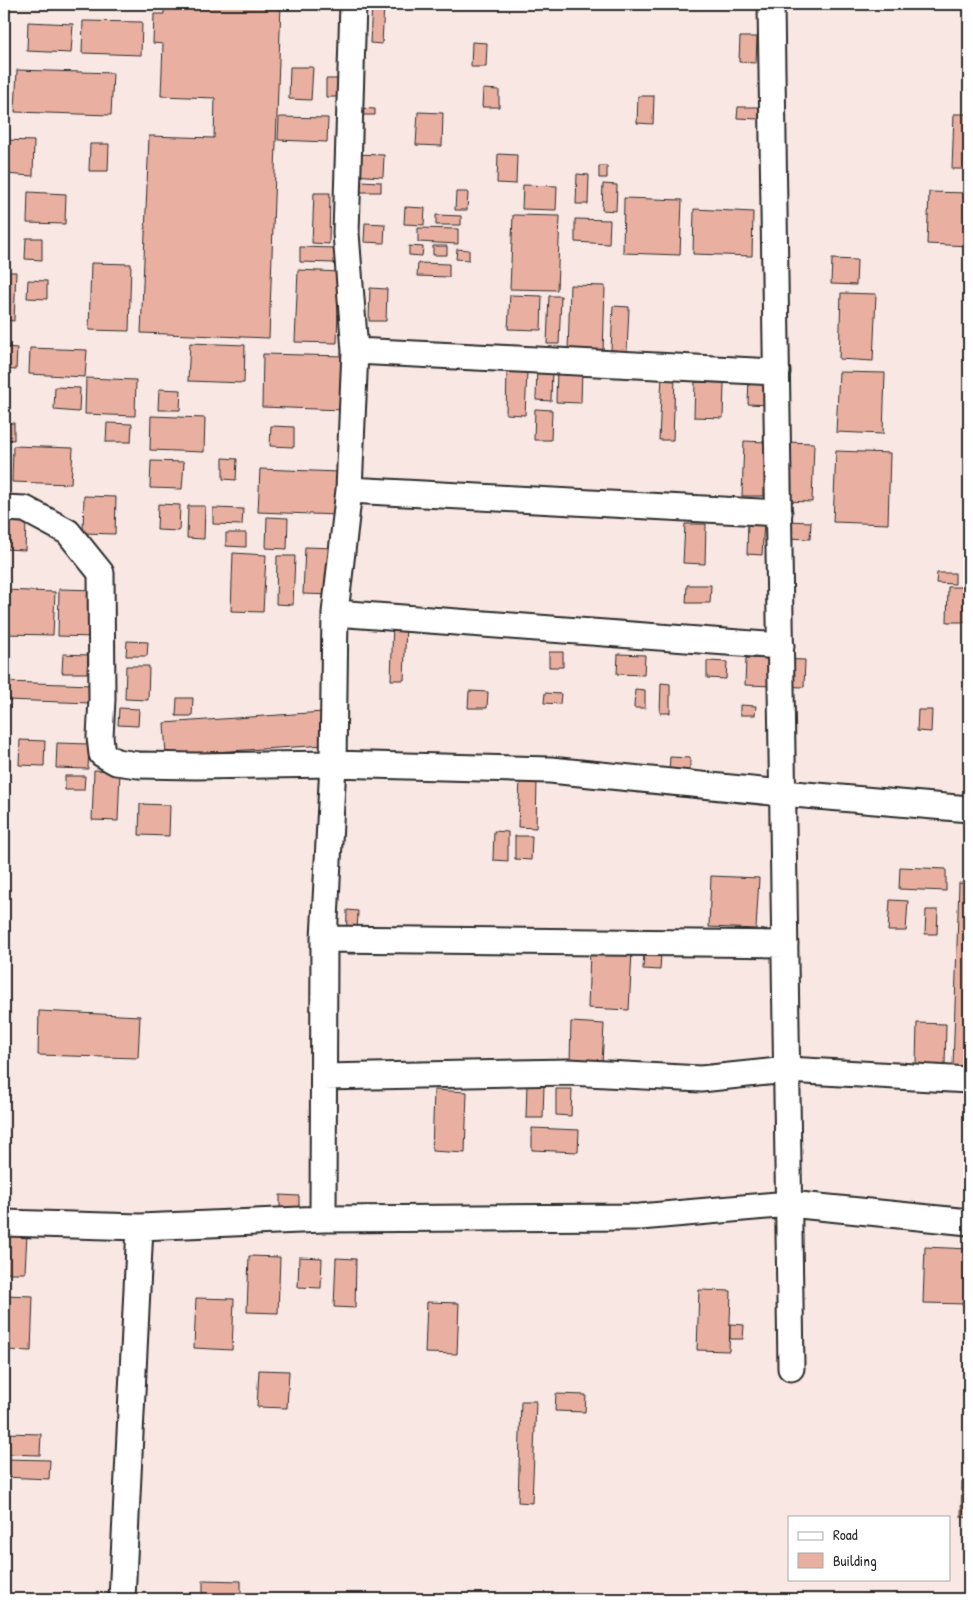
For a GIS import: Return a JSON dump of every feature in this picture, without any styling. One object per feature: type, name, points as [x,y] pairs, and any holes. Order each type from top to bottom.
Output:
[{"type":"street","points":[[323,1219],[324,939],[333,764],[336,613],[349,490],[356,351],[346,232],[354,4]]},
{"type":"street","points":[[771,4],[791,1368]]},
{"type":"street","points":[[356,351],[777,372]]},
{"type":"street","points":[[349,490],[779,512]]},
{"type":"street","points":[[4,508],[25,509],[68,532],[101,572],[102,699],[100,737],[102,754],[116,762],[138,765],[333,764],[550,770],[969,809]]},
{"type":"street","points":[[336,613],[780,646]]},
{"type":"street","points":[[324,939],[785,944]]},
{"type":"street","points":[[324,1077],[569,1072],[701,1079],[787,1070],[969,1080]]},
{"type":"street","points":[[4,1223],[140,1226],[323,1219],[640,1217],[789,1204],[969,1222]]},
{"type":"street","points":[[122,1599],[140,1226]]},
{"type":"building","points":[[164,4],[281,4],[269,338],[141,333],[149,136],[214,138],[215,98],[161,96],[163,44],[153,43],[154,14],[164,14]]},
{"type":"building","points":[[372,4],[384,4],[382,44],[370,43]]},
{"type":"building","points":[[83,21],[142,22],[141,55],[82,53]]},
{"type":"building","points":[[28,22],[73,24],[71,53],[27,51]]},
{"type":"building","points":[[740,37],[757,37],[756,63],[739,62]]},
{"type":"building","points":[[472,42],[487,43],[486,67],[471,67]]},
{"type":"building","points":[[290,67],[313,67],[311,100],[289,99]]},
{"type":"building","points":[[17,70],[113,73],[111,115],[15,112]]},
{"type":"building","points":[[326,79],[344,79],[344,97],[326,97]]},
{"type":"building","points":[[483,89],[499,90],[499,107],[482,107]]},
{"type":"building","points":[[638,96],[654,96],[653,124],[637,123]]},
{"type":"building","points":[[738,107],[759,107],[759,119],[737,118]]},
{"type":"building","points":[[357,108],[375,109],[375,115],[357,115]]},
{"type":"building","points":[[418,112],[443,113],[442,146],[416,145]]},
{"type":"building","points":[[954,114],[969,114],[969,169],[952,169]]},
{"type":"building","points":[[279,117],[328,118],[327,142],[278,140]]},
{"type":"building","points":[[5,140],[34,141],[33,176],[4,174]]},
{"type":"building","points":[[90,144],[109,144],[108,171],[89,171]]},
{"type":"building","points":[[353,154],[384,155],[383,177],[352,175]]},
{"type":"building","points":[[498,154],[517,155],[516,184],[497,183]]},
{"type":"building","points":[[599,166],[607,166],[607,178],[599,178]]},
{"type":"building","points":[[577,174],[589,175],[588,204],[576,204]]},
{"type":"building","points":[[360,181],[381,182],[381,192],[360,192]]},
{"type":"building","points":[[603,184],[617,185],[616,211],[602,210]]},
{"type":"building","points":[[523,185],[557,186],[556,210],[522,209]]},
{"type":"building","points":[[28,192],[66,194],[65,224],[27,223]]},
{"type":"building","points":[[456,192],[468,192],[467,210],[455,210]]},
{"type":"building","points":[[929,192],[969,193],[969,246],[927,244]]},
{"type":"building","points":[[314,193],[330,193],[329,244],[312,243]]},
{"type":"building","points":[[624,198],[682,200],[680,255],[623,253]]},
{"type":"building","points":[[405,207],[425,208],[424,225],[404,224]]},
{"type":"building","points":[[694,209],[753,212],[752,256],[693,254]]},
{"type":"building","points":[[436,215],[461,216],[461,225],[436,225]]},
{"type":"building","points":[[513,215],[560,216],[557,290],[510,289]]},
{"type":"building","points":[[575,219],[610,220],[609,244],[575,242]]},
{"type":"building","points":[[365,223],[385,224],[384,243],[364,242]]},
{"type":"building","points":[[418,228],[458,229],[458,244],[418,242]]},
{"type":"building","points":[[26,238],[42,238],[42,260],[25,259]]},
{"type":"building","points":[[409,246],[423,247],[422,256],[409,255]]},
{"type":"building","points":[[433,246],[447,246],[447,255],[433,255]]},
{"type":"building","points":[[300,247],[335,248],[335,263],[300,262]]},
{"type":"building","points":[[457,249],[469,250],[469,260],[456,259]]},
{"type":"building","points":[[832,259],[857,260],[856,285],[831,284]]},
{"type":"building","points":[[91,263],[131,264],[129,331],[89,330]]},
{"type":"building","points":[[418,263],[449,264],[449,277],[417,276]]},
{"type":"building","points":[[298,270],[339,272],[337,343],[295,342]]},
{"type":"building","points":[[4,272],[16,272],[14,321],[4,320]]},
{"type":"building","points":[[28,280],[47,281],[47,299],[27,298]]},
{"type":"building","points":[[570,285],[605,286],[603,354],[568,353]]},
{"type":"building","points":[[370,288],[387,289],[386,321],[369,321]]},
{"type":"building","points":[[841,293],[876,294],[873,361],[839,359]]},
{"type":"building","points":[[510,295],[542,296],[541,330],[508,329]]},
{"type":"building","points":[[549,296],[561,296],[559,344],[547,344]]},
{"type":"building","points":[[613,306],[629,307],[627,351],[611,350]]},
{"type":"building","points":[[190,343],[245,345],[244,383],[188,381]]},
{"type":"building","points":[[4,347],[17,348],[16,370],[4,369]]},
{"type":"building","points":[[30,348],[87,350],[85,377],[29,374]]},
{"type":"building","points":[[263,354],[345,356],[343,410],[262,407]]},
{"type":"building","points":[[537,367],[552,368],[551,401],[536,400]]},
{"type":"building","points":[[557,367],[582,368],[581,403],[556,402]]},
{"type":"building","points":[[507,371],[527,372],[525,415],[506,414]]},
{"type":"building","points":[[839,372],[885,373],[883,434],[836,432]]},
{"type":"building","points":[[662,375],[675,376],[673,440],[659,440]]},
{"type":"building","points":[[749,377],[772,378],[771,405],[748,404]]},
{"type":"building","points":[[86,378],[136,380],[135,416],[85,414]]},
{"type":"building","points":[[695,382],[724,383],[723,418],[694,417]]},
{"type":"building","points":[[55,387],[80,388],[79,412],[54,410]]},
{"type":"building","points":[[159,389],[181,390],[180,410],[158,410]]},
{"type":"building","points":[[535,409],[552,410],[551,440],[534,440]]},
{"type":"building","points":[[151,416],[205,418],[204,452],[150,450]]},
{"type":"building","points":[[4,423],[14,423],[14,440],[4,439]]},
{"type":"building","points":[[107,423],[132,424],[131,442],[106,442]]},
{"type":"building","points":[[271,426],[294,427],[294,447],[270,446]]},
{"type":"building","points":[[744,441],[766,442],[764,496],[742,496]]},
{"type":"building","points":[[786,442],[814,443],[812,502],[784,501]]},
{"type":"building","points":[[13,446],[73,448],[71,484],[12,482]]},
{"type":"building","points":[[836,451],[890,453],[888,524],[833,522]]},
{"type":"building","points":[[223,458],[237,459],[236,480],[223,479]]},
{"type":"building","points":[[967,458],[969,458],[969,468],[966,467]]},
{"type":"building","points":[[151,461],[184,462],[182,489],[150,488]]},
{"type":"building","points":[[260,469],[339,472],[338,515],[258,512]]},
{"type":"building","points":[[84,496],[116,497],[115,534],[83,533]]},
{"type":"building","points":[[158,504],[180,505],[179,531],[157,530]]},
{"type":"building","points":[[188,506],[205,506],[204,539],[187,538]]},
{"type":"building","points":[[213,508],[243,509],[242,525],[213,524]]},
{"type":"building","points":[[267,517],[288,518],[287,549],[266,548]]},
{"type":"building","points":[[748,520],[764,520],[762,555],[747,554]]},
{"type":"building","points":[[786,521],[811,522],[810,539],[786,538]]},
{"type":"building","points":[[4,522],[26,523],[25,550],[4,549]]},
{"type":"building","points":[[685,524],[706,524],[705,564],[683,563]]},
{"type":"building","points":[[226,533],[246,533],[246,547],[226,546]]},
{"type":"building","points":[[305,547],[335,548],[333,595],[303,594]]},
{"type":"building","points":[[233,553],[266,555],[263,612],[231,611]]},
{"type":"building","points":[[277,556],[295,556],[293,605],[276,604]]},
{"type":"building","points":[[937,573],[955,573],[955,584],[936,583]]},
{"type":"building","points":[[687,585],[711,585],[710,603],[686,603]]},
{"type":"building","points":[[948,587],[969,587],[967,622],[947,622]]},
{"type":"building","points":[[59,589],[97,590],[96,637],[58,636]]},
{"type":"building","points":[[4,590],[55,592],[53,635],[4,634]]},
{"type":"building","points":[[393,622],[406,623],[404,680],[391,680]]},
{"type":"building","points":[[127,641],[148,642],[147,656],[126,656]]},
{"type":"building","points":[[549,652],[563,652],[563,667],[549,667]]},
{"type":"building","points":[[63,654],[88,655],[87,673],[62,673]]},
{"type":"building","points":[[618,654],[645,655],[644,675],[617,674]]},
{"type":"building","points":[[746,658],[805,660],[804,687],[745,685]]},
{"type":"building","points":[[707,661],[727,662],[726,679],[707,678]]},
{"type":"building","points":[[126,666],[149,666],[148,700],[125,699]]},
{"type":"building","points":[[6,682],[92,685],[91,703],[6,700]]},
{"type":"building","points":[[661,683],[670,684],[670,713],[660,713]]},
{"type":"building","points":[[635,689],[645,690],[645,708],[634,708]]},
{"type":"building","points":[[469,691],[488,692],[487,708],[468,708]]},
{"type":"building","points":[[545,693],[561,694],[560,704],[544,703]]},
{"type":"building","points":[[177,698],[193,698],[192,716],[176,716]]},
{"type":"building","points":[[740,705],[756,706],[755,715],[740,715]]},
{"type":"building","points":[[119,708],[139,709],[138,726],[118,725]]},
{"type":"building","points":[[918,710],[932,710],[931,732],[917,731]]},
{"type":"building","points":[[323,712],[326,745],[166,755],[164,723]]},
{"type":"building","points":[[20,740],[45,741],[44,766],[19,765]]},
{"type":"building","points":[[57,743],[89,744],[88,769],[56,768]]},
{"type":"building","points":[[670,757],[690,758],[690,774],[669,773]]},
{"type":"building","points":[[94,770],[120,771],[118,821],[92,820]]},
{"type":"building","points":[[65,776],[85,776],[84,790],[65,790]]},
{"type":"building","points":[[520,778],[537,778],[536,828],[518,827]]},
{"type":"building","points":[[140,804],[170,805],[169,836],[139,835]]},
{"type":"building","points":[[494,831],[508,832],[508,861],[493,860]]},
{"type":"building","points":[[515,836],[532,836],[531,860],[515,859]]},
{"type":"building","points":[[900,867],[946,869],[946,891],[899,889]]},
{"type":"building","points":[[711,876],[759,878],[756,929],[709,927]]},
{"type":"building","points":[[959,883],[969,884],[969,1067],[953,1067]]},
{"type":"building","points":[[890,900],[908,901],[906,931],[888,931]]},
{"type":"building","points":[[347,910],[358,911],[356,954],[346,954]]},
{"type":"building","points":[[926,910],[938,910],[937,934],[925,934]]},
{"type":"building","points":[[590,950],[632,951],[629,1010],[588,1008]]},
{"type":"building","points":[[644,953],[661,954],[660,970],[643,969]]},
{"type":"building","points":[[39,1011],[140,1016],[138,1058],[38,1055]]},
{"type":"building","points":[[571,1022],[604,1024],[602,1065],[570,1064]]},
{"type":"building","points":[[917,1023],[946,1024],[945,1065],[916,1064]]},
{"type":"building","points":[[527,1083],[544,1084],[543,1118],[526,1118]]},
{"type":"building","points":[[556,1089],[572,1089],[571,1116],[556,1115]]},
{"type":"building","points":[[434,1090],[467,1092],[465,1153],[432,1151]]},
{"type":"building","points":[[532,1128],[579,1130],[578,1152],[532,1150]]},
{"type":"building","points":[[280,1195],[299,1196],[299,1211],[280,1210]]},
{"type":"building","points":[[4,1232],[27,1233],[25,1273],[4,1273]]},
{"type":"building","points":[[925,1247],[969,1249],[969,1304],[923,1303]]},
{"type":"building","points":[[249,1256],[280,1257],[278,1313],[247,1312]]},
{"type":"building","points":[[299,1257],[322,1258],[321,1288],[298,1287]]},
{"type":"building","points":[[336,1258],[356,1259],[355,1308],[334,1307]]},
{"type":"building","points":[[699,1290],[731,1291],[729,1351],[697,1350]]},
{"type":"building","points":[[4,1295],[33,1296],[31,1351],[4,1350]]},
{"type":"building","points":[[196,1298],[234,1299],[232,1350],[194,1348]]},
{"type":"building","points":[[427,1302],[459,1303],[457,1354],[425,1353]]},
{"type":"building","points":[[730,1324],[744,1325],[743,1339],[730,1339]]},
{"type":"building","points":[[259,1370],[289,1371],[287,1408],[257,1407]]},
{"type":"building","points":[[556,1394],[586,1395],[585,1412],[555,1411]]},
{"type":"building","points":[[521,1401],[536,1401],[532,1503],[518,1502]]},
{"type":"building","points":[[4,1433],[41,1434],[40,1455],[4,1454]]},
{"type":"building","points":[[4,1459],[50,1460],[49,1479],[4,1477]]},
{"type":"building","points":[[962,1482],[969,1482],[969,1518],[961,1517]]},
{"type":"building","points":[[4,1497],[8,1497],[7,1517],[4,1517]]},
{"type":"building","points":[[203,1580],[241,1581],[241,1599],[203,1599]]},
{"type":"building","points":[[548,1596],[574,1597],[574,1599],[548,1599]]}]
